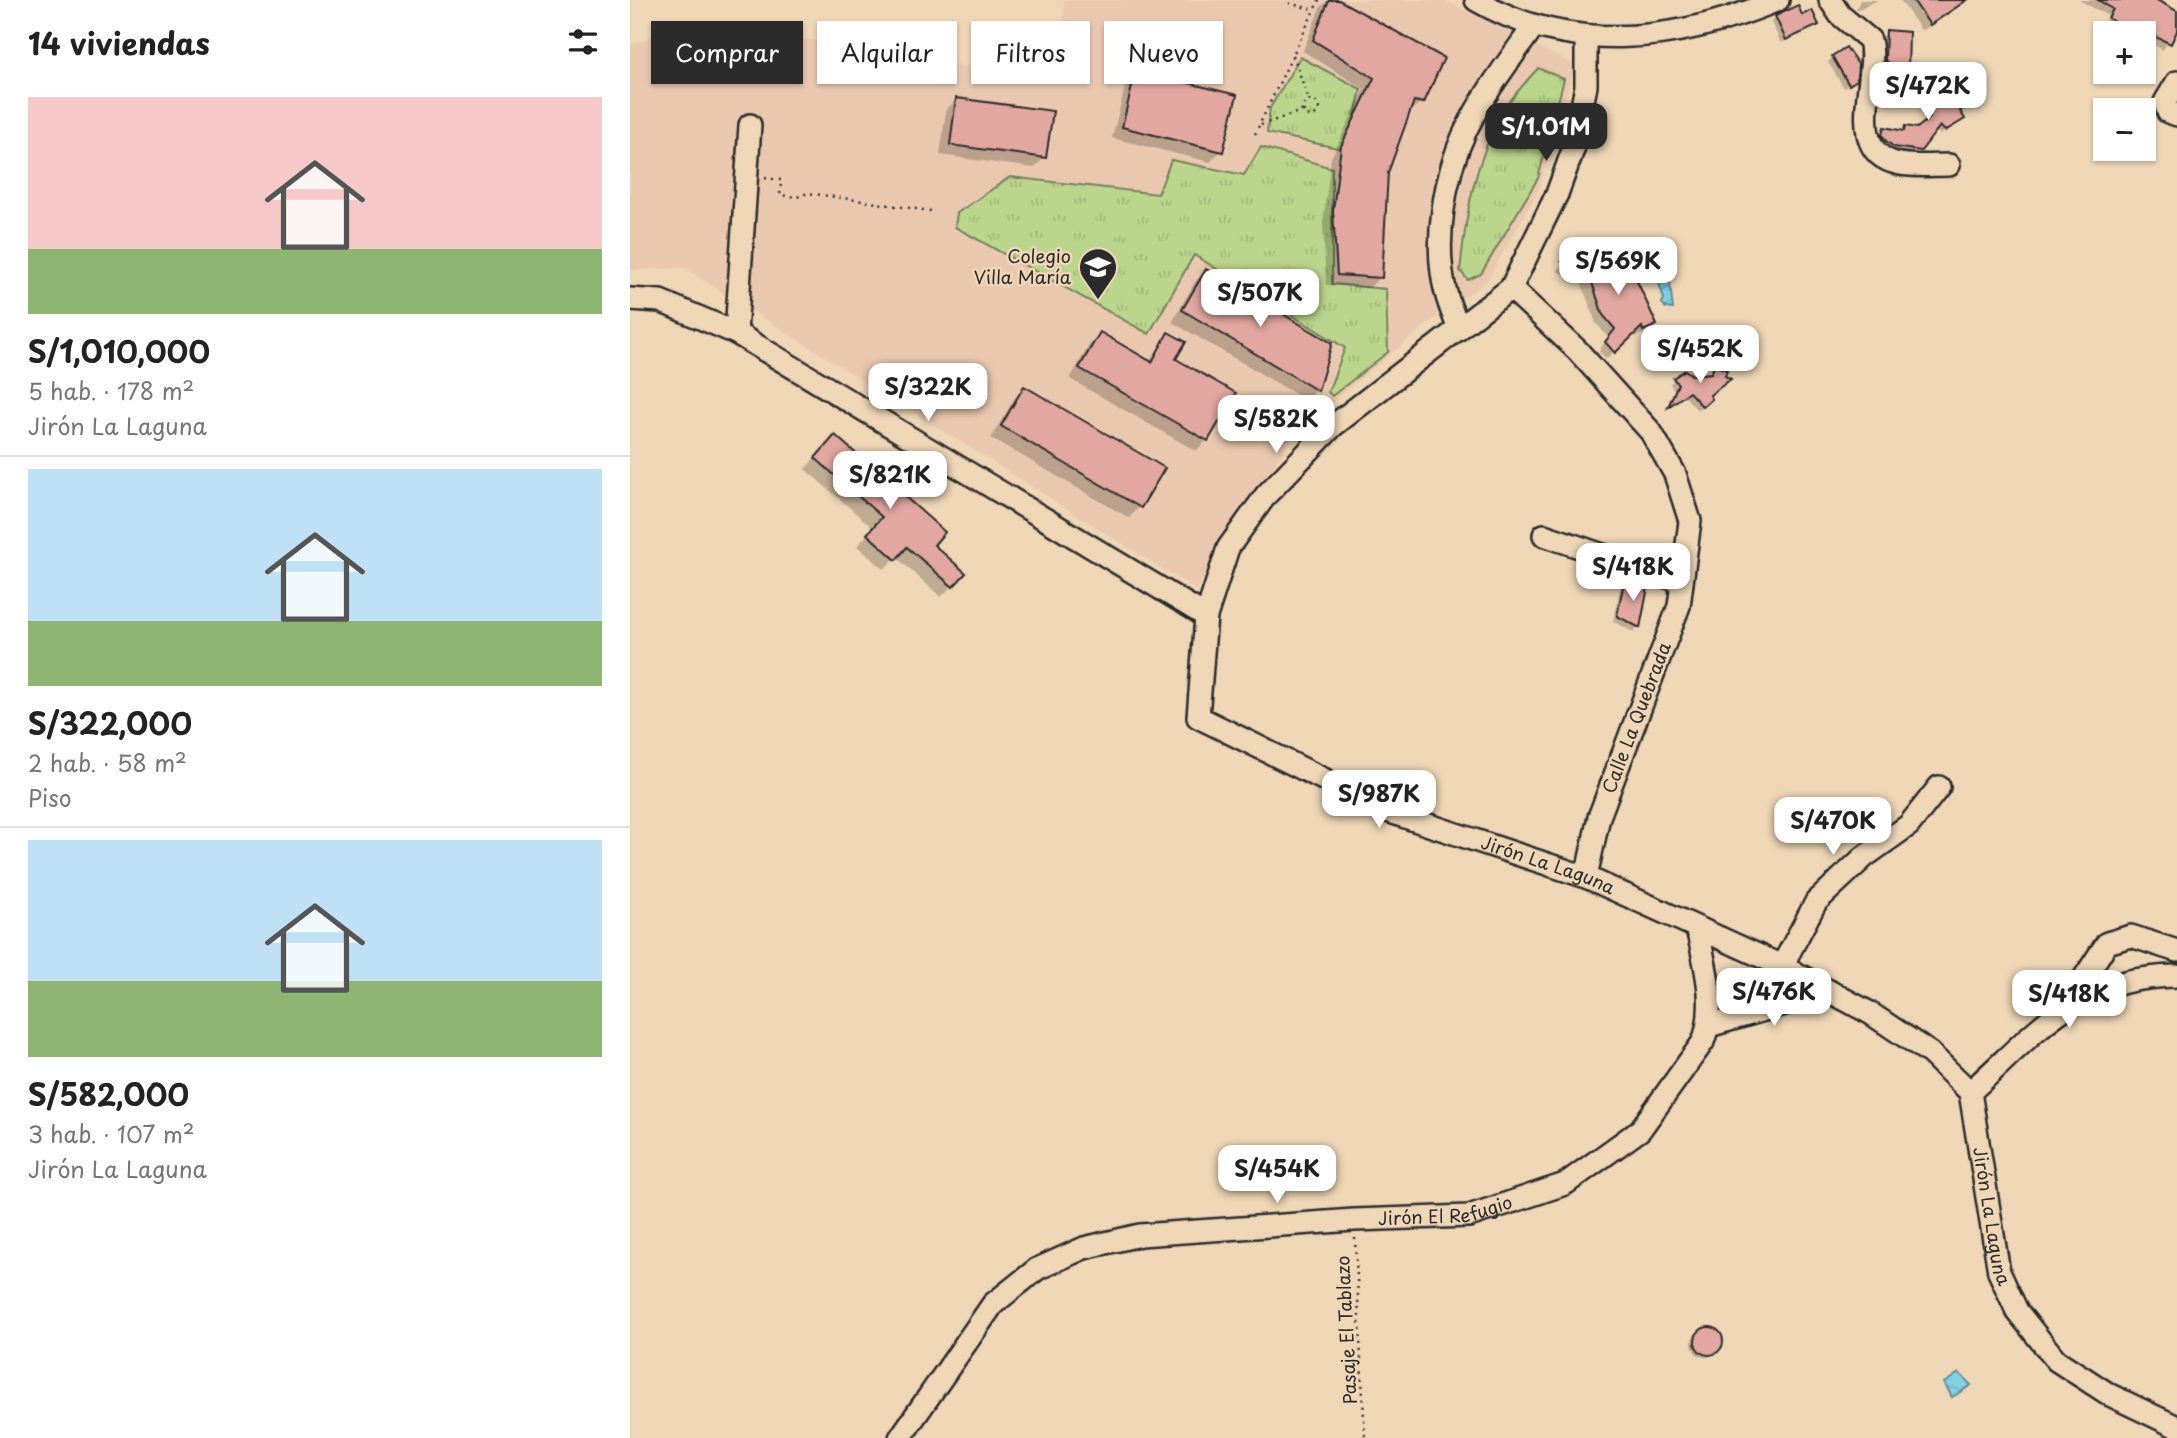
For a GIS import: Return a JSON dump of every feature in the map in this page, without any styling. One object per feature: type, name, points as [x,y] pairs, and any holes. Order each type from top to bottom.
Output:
[{"type":"street","points":[[1476,0],[1534,27],[1586,37],[1649,36],[1692,30],[1737,18],[1778,0]]},
{"type":"street","points":[[1830,0],[1840,15],[1870,40],[1872,61],[1866,125],[1872,144],[1882,155],[1901,164],[1949,165]]},
{"type":"street","points":[[1459,329],[1446,293],[1441,254],[1450,179],[1465,132],[1492,85],[1534,27]]},
{"type":"street","name":"Jirón La Laguna","points":[[1586,37],[1586,86],[1574,147],[1557,194],[1511,288],[1334,426],[1266,495],[1228,548],[1206,615],[1198,718],[1390,812],[1586,877],[1782,966],[1870,1013],[1930,1054],[1970,1092],[2000,1272],[2017,1311],[2056,1360],[2110,1395],[2177,1427]]},
{"type":"street","points":[[2177,82],[2165,102],[2168,112],[2177,116]]},
{"type":"street","points":[[736,332],[750,125]]},
{"type":"street","name":"Calle La Quebrada","points":[[1511,288],[1577,351],[1651,432],[1675,474],[1690,521],[1679,606],[1599,817],[1586,877]]},
{"type":"street","points":[[630,299],[660,301],[736,332],[1206,615]]},
{"type":"street","points":[[1544,535],[1682,582]]},
{"type":"street","points":[[1782,966],[1816,902],[1864,857],[1909,825],[1939,787]]},
{"type":"street","points":[[1697,928],[1707,971],[1709,1026],[1829,991]]},
{"type":"street","points":[[1970,1092],[2067,1004],[2107,943],[2131,936],[2177,951]]},
{"type":"street","points":[[2067,1004],[2107,985],[2147,976],[2177,976]]},
{"type":"street","name":"Jirón El Refugio","points":[[900,1438],[993,1304],[1037,1269],[1084,1248],[1140,1235],[1354,1220],[1469,1216],[1565,1184],[1640,1130],[1703,1042],[1709,1026]]},
{"type":"path","points":[[1255,134],[1319,0]]},
{"type":"path","points":[[1289,3],[1314,10]]},
{"type":"path","points":[[1259,125],[1304,110],[1309,101],[1293,54]]},
{"type":"path","points":[[1304,110],[1312,116],[1318,112],[1318,104],[1309,101]]},
{"type":"path","points":[[747,176],[781,180],[780,195],[797,197],[808,192],[931,211]]},
{"type":"path","name":"Pasaje El Tablazo","points":[[1354,1220],[1365,1438]]},
{"type":"shaded area","name":"Colegio Villa María","points":[[1064,0],[1445,0],[1575,65],[1539,189],[1487,281],[1431,321],[1295,432],[1196,590],[684,268],[630,270],[630,45],[651,37],[651,84],[803,84],[803,39],[817,41],[817,84],[957,84],[957,64],[971,67],[971,84],[1090,84],[1090,21],[1064,21]]},
{"type":"green space","points":[[1300,57],[1361,89],[1347,150],[1267,133],[1270,108]]},
{"type":"green space","points":[[1538,68],[1564,79],[1538,178],[1481,274],[1468,280],[1460,271],[1465,229],[1478,168],[1504,110]]},
{"type":"green space","points":[[1261,147],[1332,168],[1332,284],[1386,289],[1388,352],[1332,396],[1328,392],[1345,348],[1194,255],[1149,334],[955,227],[957,213],[1010,177],[1158,194],[1171,160],[1244,175]]},
{"type":"water","points":[[1664,274],[1670,283],[1673,309],[1666,308],[1662,303],[1664,299],[1658,280]]},
{"type":"water","points":[[1959,1373],[1971,1385],[1952,1397],[1944,1383]]},
{"type":"building","points":[[1329,0],[1339,0],[1444,58],[1424,103],[1414,101],[1388,173],[1382,278],[1337,275],[1333,211],[1341,146],[1374,78],[1313,40]]},
{"type":"building","points":[[1913,0],[1967,0],[1930,25]]},
{"type":"building","points":[[2098,0],[2157,0],[2177,11],[2177,31],[2171,44],[2156,37],[2156,21],[2113,21],[2108,18],[2113,9]]},
{"type":"building","points":[[1798,5],[1802,15],[1812,10],[1819,25],[1786,40],[1775,16]]},
{"type":"building","points":[[1886,30],[1909,32],[1908,72],[1885,61]]},
{"type":"building","points":[[1846,47],[1858,64],[1857,80],[1849,85],[1832,56]]},
{"type":"building","points":[[1133,84],[1193,84],[1237,95],[1223,152],[1122,127]]},
{"type":"building","points":[[1940,85],[1951,100],[1958,99],[1964,108],[1960,111],[1965,119],[1945,131],[1940,126],[1921,151],[1894,147],[1886,141],[1882,135],[1884,127],[1904,131],[1905,126],[1917,128],[1930,118],[1924,97]]},
{"type":"building","points":[[956,98],[1053,111],[1046,158],[950,145]]},
{"type":"building","points":[[1613,254],[1618,265],[1628,261],[1657,325],[1643,331],[1642,327],[1615,353],[1605,342],[1615,329],[1603,315],[1589,274],[1563,262]]},
{"type":"building","points":[[1206,269],[1332,343],[1318,391],[1182,310]]},
{"type":"building","points":[[1100,332],[1152,362],[1168,332],[1186,342],[1176,359],[1236,393],[1208,441],[1079,368]]},
{"type":"building","points":[[1715,365],[1727,370],[1725,376],[1731,379],[1710,395],[1712,399],[1703,407],[1689,392],[1668,407],[1678,384],[1673,378],[1685,370],[1692,375],[1711,373]]},
{"type":"building","points":[[1024,386],[1165,468],[1141,508],[1001,426]]},
{"type":"building","points":[[835,435],[945,532],[934,545],[966,573],[953,587],[907,547],[896,560],[867,534],[882,517],[815,458]]},
{"type":"building","points":[[1624,582],[1648,587],[1640,628],[1617,616]]},
{"type":"building","points":[[1709,1327],[1719,1331],[1723,1341],[1719,1351],[1709,1355],[1699,1351],[1695,1341],[1699,1331]]},
{"type":"place","name":"Colegio Villa María","points":[[1098,301]]}]
